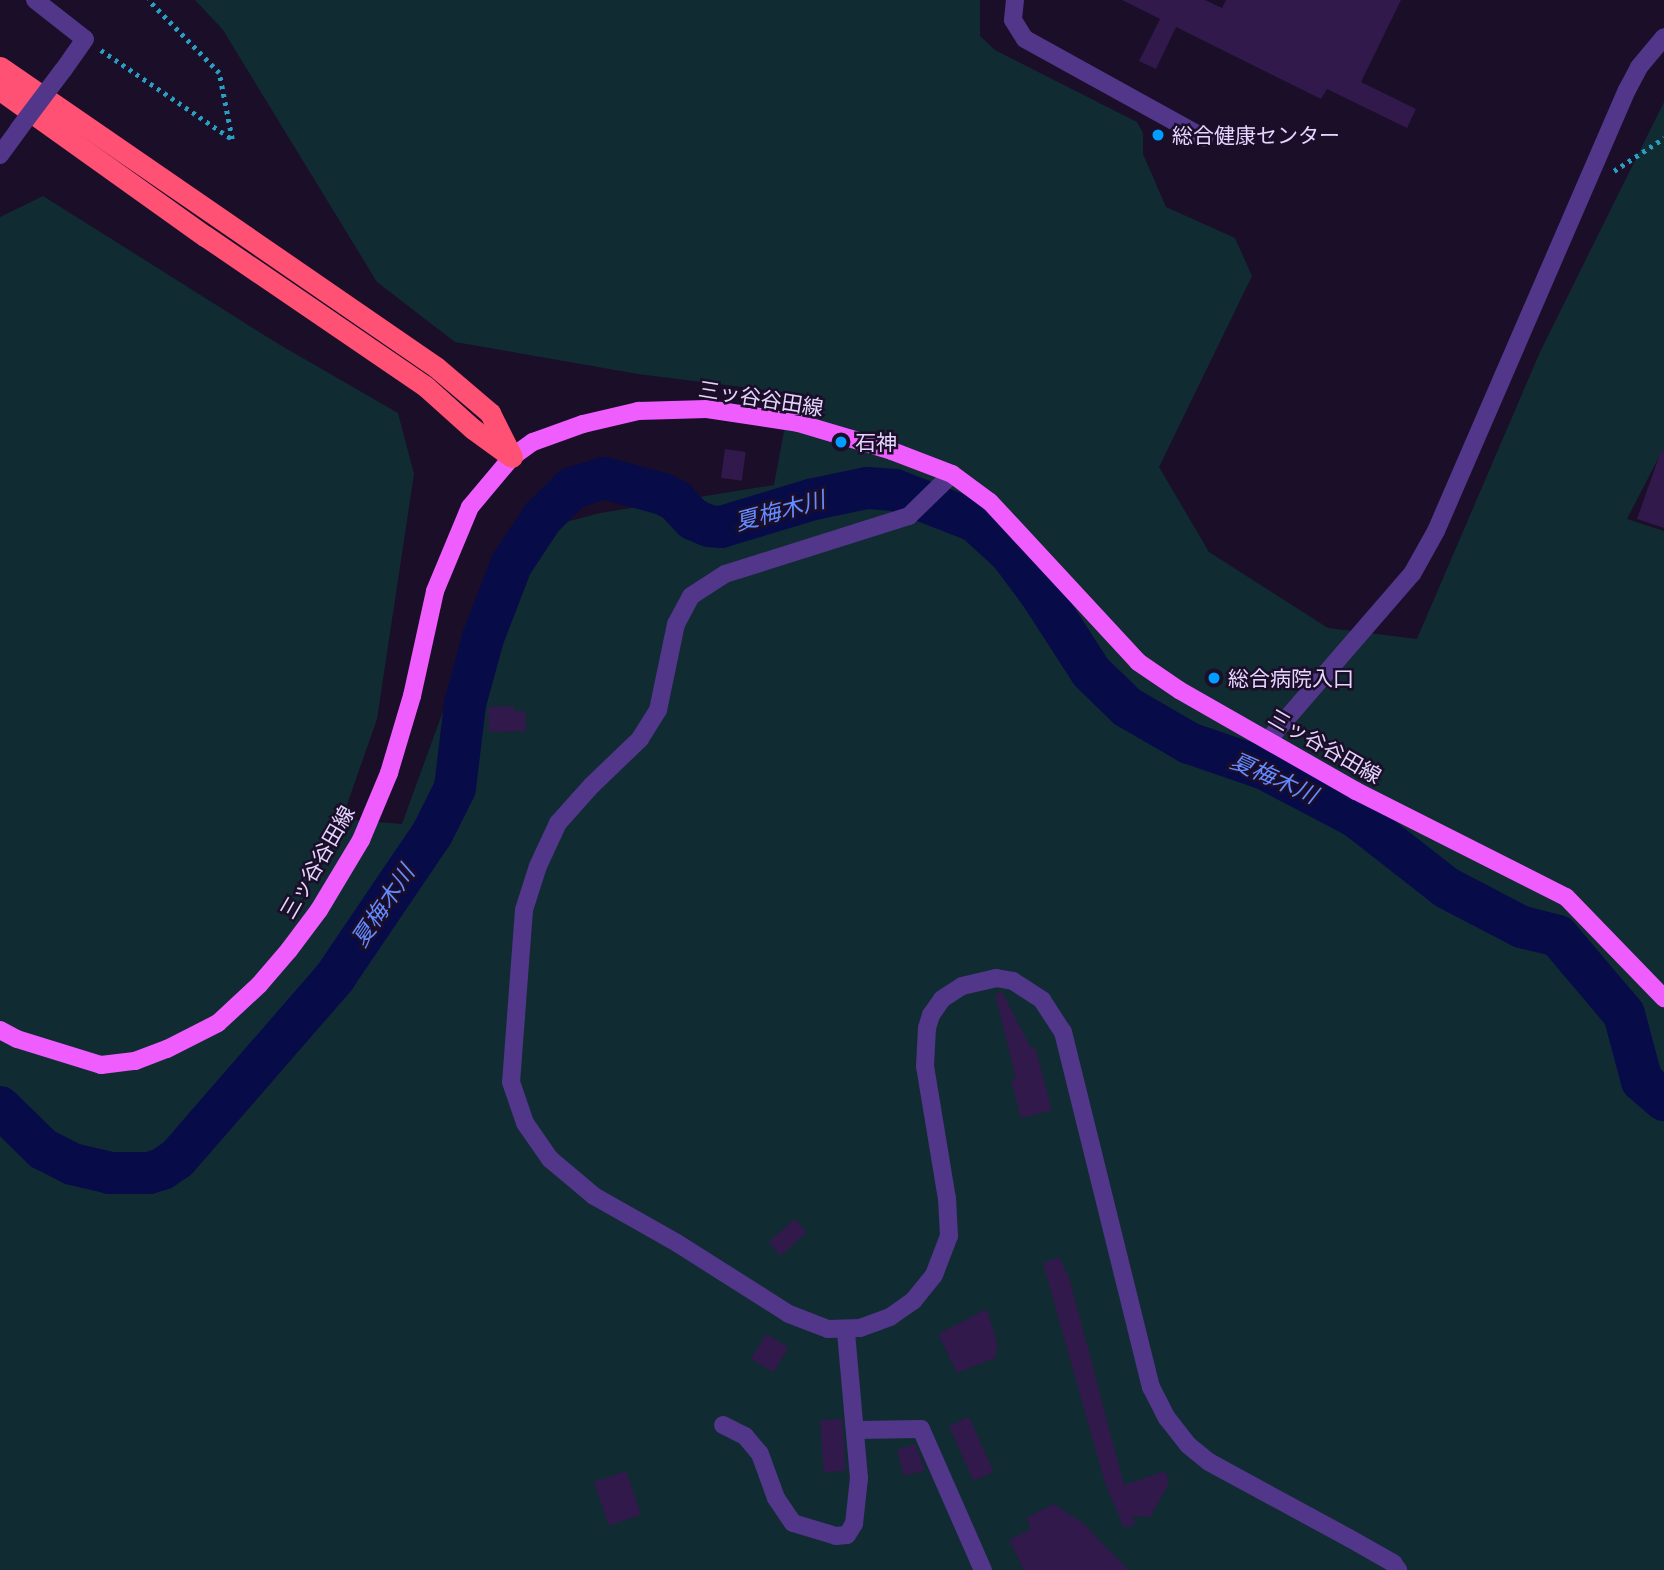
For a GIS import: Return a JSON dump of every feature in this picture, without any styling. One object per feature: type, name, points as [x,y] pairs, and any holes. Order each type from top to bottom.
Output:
[{"type":"highway","points":[[0,67],[436,367],[490,413],[512,457]]},
{"type":"highway","points":[[0,90],[205,236],[425,386],[473,429],[512,457]]},
{"type":"main road","name":"三ッ谷谷田線","points":[[0,1030],[17,1039],[101,1065],[135,1061],[167,1049],[218,1023],[259,985],[319,910],[361,839],[393,761],[412,696],[435,591],[470,508],[512,457],[533,442],[583,424],[638,411],[706,408],[798,423],[892,451],[948,477],[990,502],[1138,662],[1179,690],[1356,791],[1566,897],[1664,998]]},
{"type":"street","points":[[0,155],[85,39],[35,0]]},
{"type":"street","points":[[1015,0],[1013,20],[1025,39],[1204,138]]},
{"type":"street","points":[[1268,740],[1412,574],[1436,531],[1627,90],[1639,67],[1664,37]]},
{"type":"street","points":[[948,477],[909,516],[725,574],[691,596],[676,624],[658,710],[640,739],[592,785],[558,823],[538,866],[524,910],[511,1082],[525,1123],[550,1159],[594,1196],[789,1314],[828,1329],[846,1331],[890,1317],[914,1301],[934,1275],[949,1236],[947,1199],[925,1066],[927,1028],[931,1015],[942,999],[962,986],[996,978],[1013,981],[1042,1000],[1063,1032],[1151,1387],[1167,1418],[1188,1445],[1209,1462],[1349,1538],[1392,1563],[1398,1570]]},
{"type":"street","points":[[723,1425],[744,1436],[760,1454],[776,1498],[793,1522],[835,1536],[847,1535],[854,1524],[859,1478],[846,1331]]},
{"type":"street","points":[[856,1430],[921,1429],[983,1570]]},
{"type":"path","points":[[85,39],[232,139],[219,73],[148,0]]},
{"type":"path","points":[[1581,192],[1664,138]]},
{"type":"shaded area","points":[[195,0],[980,0],[980,36],[995,50],[1137,122],[1143,133],[1143,154],[1166,207],[1235,238],[1252,276],[1159,467],[1209,552],[1328,628],[1417,639],[1540,352],[1664,102],[1664,457],[1659,457],[1627,519],[1664,531],[1664,1570],[0,1570],[0,217],[43,196],[280,345],[398,413],[414,474],[377,719],[342,819],[402,824],[506,538],[600,513],[774,485],[791,393],[638,374],[455,342],[377,282],[223,30]]},
{"type":"building","points":[[1122,0],[1205,0],[1222,8],[1226,0],[1401,0],[1361,82],[1416,109],[1407,128],[1327,89],[1321,99],[1176,27],[1156,69],[1139,61],[1160,19]]},
{"type":"building","points":[[725,449],[746,452],[742,481],[721,478]]},
{"type":"building","points":[[1661,451],[1664,451],[1664,528],[1637,519]]},
{"type":"building","points":[[514,706],[514,711],[525,711],[526,731],[489,732],[488,707]]},
{"type":"building","points":[[1002,992],[1031,1048],[1035,1047],[1052,1110],[1021,1118],[1011,1080],[1016,1079],[995,994]]},
{"type":"building","points":[[795,1219],[807,1233],[780,1256],[769,1242]]},
{"type":"building","points":[[1059,1257],[1069,1277],[1124,1485],[1165,1471],[1169,1483],[1150,1517],[1133,1516],[1135,1524],[1124,1528],[1105,1483],[1043,1263]]},
{"type":"building","points":[[987,1309],[998,1347],[995,1351],[997,1357],[957,1373],[938,1334]]},
{"type":"building","points":[[766,1334],[788,1347],[773,1372],[751,1359]]},
{"type":"building","points":[[969,1417],[993,1472],[973,1481],[949,1426]]},
{"type":"building","points":[[842,1419],[846,1471],[824,1472],[820,1421]]},
{"type":"building","points":[[915,1444],[925,1470],[904,1476],[897,1450]]},
{"type":"building","points":[[626,1471],[641,1514],[609,1526],[594,1482]]},
{"type":"building","points":[[1054,1504],[1084,1524],[1128,1570],[1024,1570],[1009,1540],[1031,1529],[1026,1518]]},
{"type":"waterway","name":"夏梅木川","points":[[0,1107],[43,1149],[72,1164],[110,1173],[149,1173],[162,1169],[177,1159],[335,977],[432,834],[455,788],[465,704],[483,638],[511,565],[542,518],[572,488],[604,478],[663,494],[676,501],[693,519],[709,526],[721,527],[814,499],[867,488],[895,490],[975,521],[1010,553],[1042,596],[1091,672],[1127,707],[1189,743],[1265,769],[1356,817],[1447,888],[1522,927],[1558,936],[1624,1014],[1642,1081],[1664,1100]]},
{"type":"place","name":"総合健康センター","points":[[1158,135]]},
{"type":"place","name":"石神","points":[[841,442]]},
{"type":"place","name":"総合病院入口","points":[[1214,678]]}]
